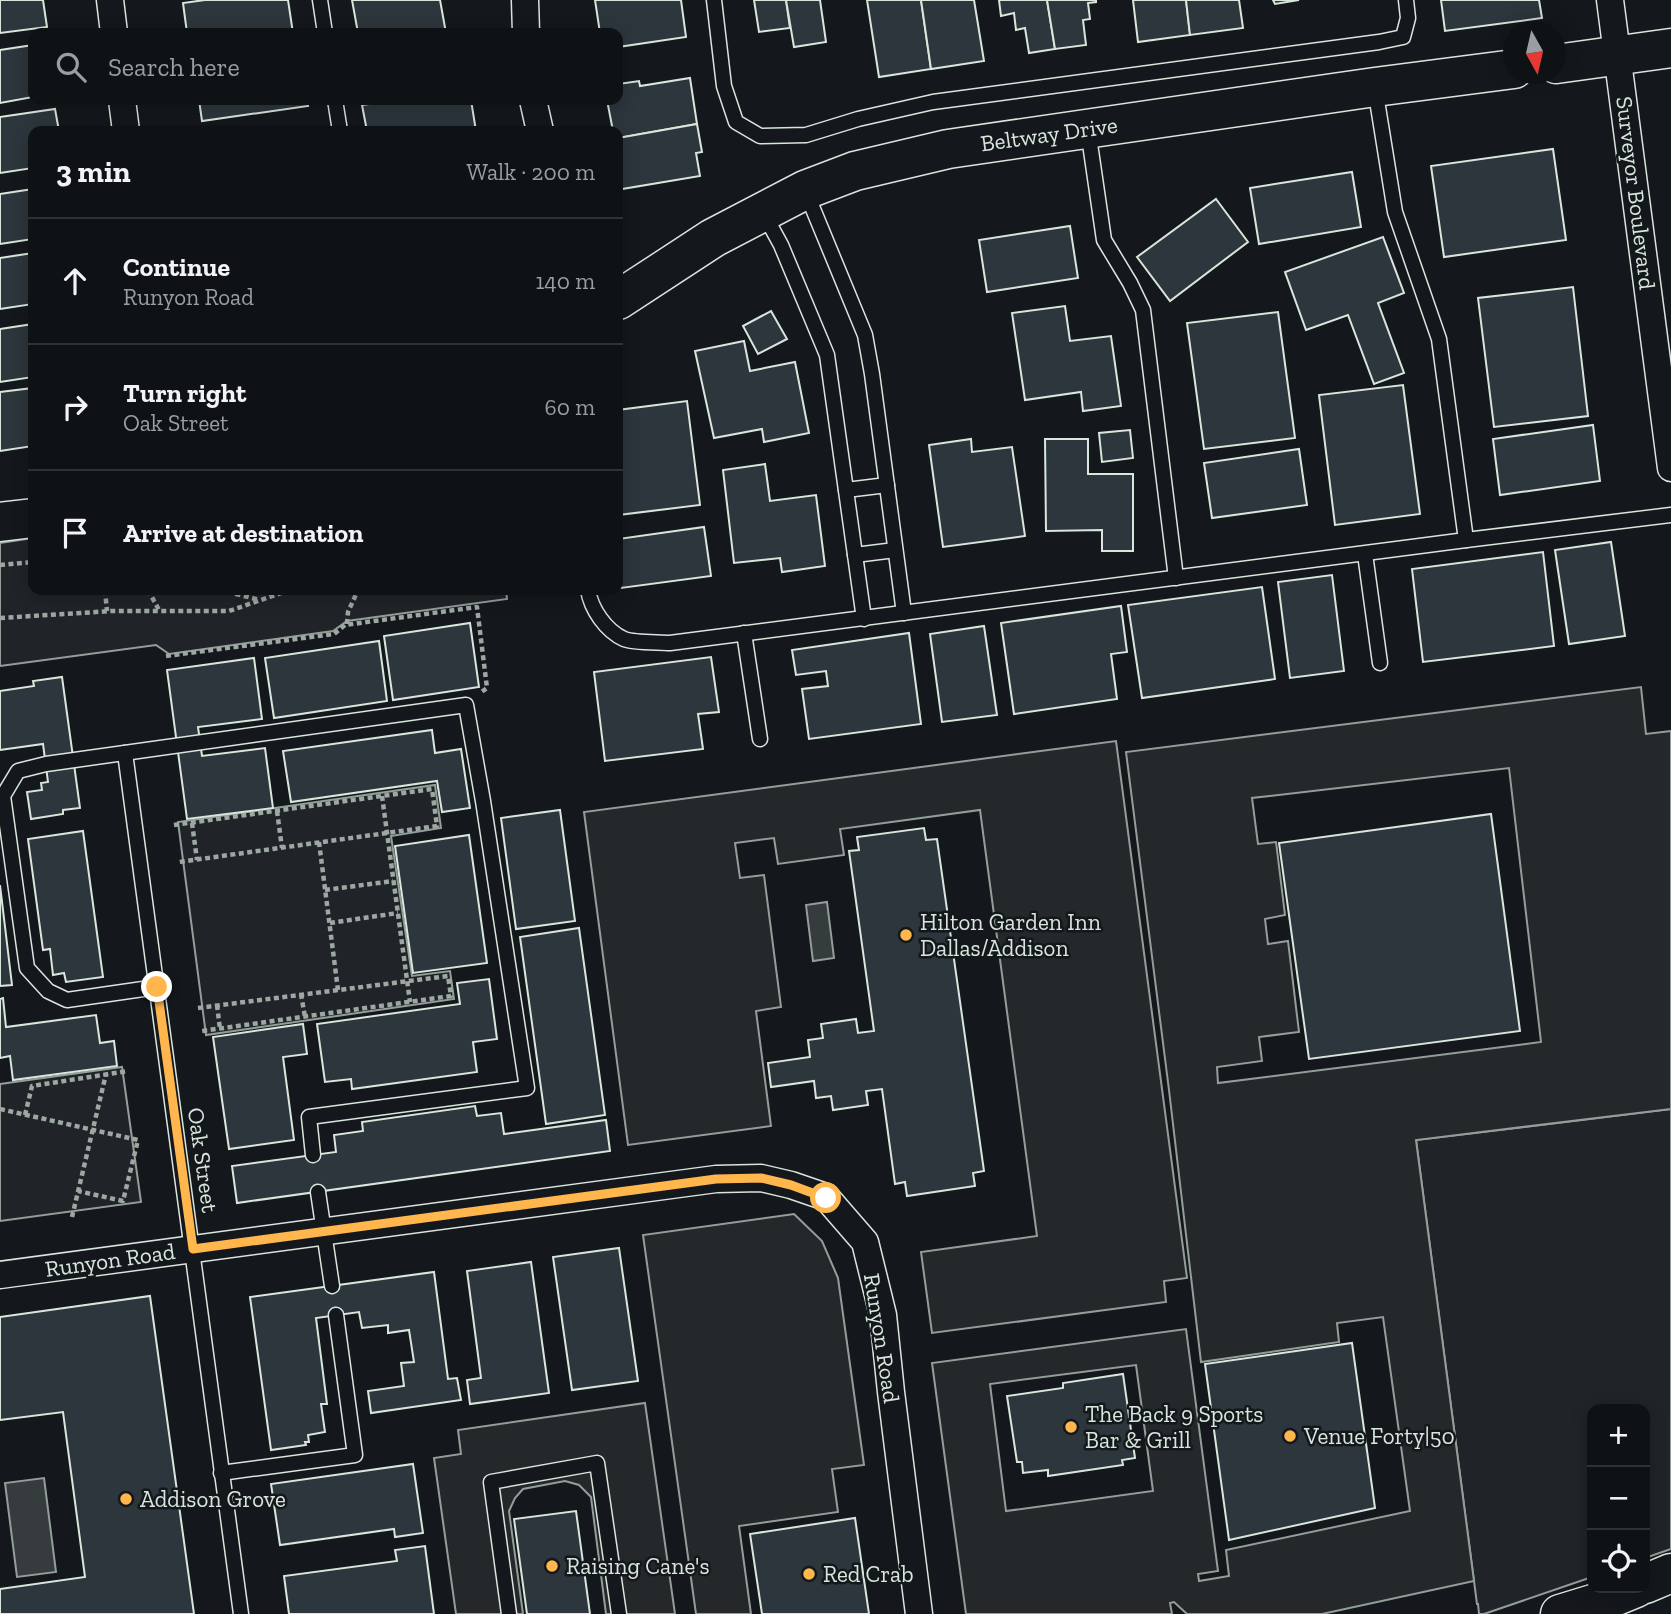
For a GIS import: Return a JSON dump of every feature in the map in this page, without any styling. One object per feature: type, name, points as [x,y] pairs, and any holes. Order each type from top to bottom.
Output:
[{"type":"street","points":[[110,0],[113,28]]},
{"type":"street","points":[[525,0],[526,28]]},
{"type":"street","name":"Surveyor Boulevard","points":[[1610,0],[1671,468]]},
{"type":"street","points":[[1566,63],[1671,48]]},
{"type":"street","name":"Beltway Drive","points":[[623,297],[713,238],[762,211],[855,171],[948,149],[1503,70]]},
{"type":"street","points":[[123,105],[126,126]]},
{"type":"street","points":[[534,105],[539,126]]},
{"type":"street","points":[[0,522],[28,518]]},
{"type":"street","name":"Runyon Road","points":[[0,1275],[716,1179],[761,1178],[791,1185],[826,1198],[865,1242],[883,1315],[919,1614]]},
{"type":"street","points":[[1650,1582],[1671,1573]]},
{"type":"street","points":[[1560,1614],[1620,1600]]},
{"type":"lane","points":[[320,0],[324,28]]},
{"type":"lane","points":[[714,0],[724,86],[736,122],[761,136],[806,135],[933,103],[1403,37],[1408,18],[1406,0]]},
{"type":"lane","points":[[1375,87],[1395,212],[1439,339],[1466,540]]},
{"type":"lane","points":[[336,105],[339,126]]},
{"type":"lane","points":[[1087,129],[1104,240],[1143,310],[1176,578]]},
{"type":"lane","points":[[806,190],[865,335],[904,613]]},
{"type":"lane","points":[[762,211],[781,245],[828,355],[864,619]]},
{"type":"lane","points":[[846,490],[887,485]]},
{"type":"lane","points":[[589,595],[605,625],[625,639],[670,643],[1671,515]]},
{"type":"lane","points":[[855,555],[895,550]]},
{"type":"lane","points":[[1365,554],[1380,663]]},
{"type":"lane","points":[[744,633],[760,739]]},
{"type":"lane","points":[[157,987],[67,1000],[48,991],[27,968],[3,796],[18,771],[46,764],[466,705],[527,1088],[309,1117],[313,1155]]},
{"type":"lane","name":"Oak Street","points":[[125,753],[241,1614]]},
{"type":"lane","points":[[318,1192],[331,1286]]},
{"type":"lane","points":[[221,1473],[355,1455],[336,1315]]},
{"type":"lane","points":[[509,1614],[492,1482],[597,1463],[619,1614]]},
{"type":"path","points":[[0,565],[28,562]]},
{"type":"path","points":[[105,595],[107,611]]},
{"type":"path","points":[[151,595],[159,610]]},
{"type":"path","points":[[240,595],[261,600]]},
{"type":"path","points":[[0,618],[107,611],[229,611],[276,595]]},
{"type":"path","points":[[347,624],[348,612],[356,595]]},
{"type":"path","points":[[166,656],[334,634],[347,624],[477,607],[486,688],[466,705]]},
{"type":"path","points":[[174,825],[432,789],[436,817],[437,825],[179,862]]},
{"type":"path","points":[[382,796],[411,1002]]},
{"type":"path","points":[[277,811],[282,848]]},
{"type":"path","points":[[192,823],[197,860]]},
{"type":"path","points":[[318,842],[338,990]]},
{"type":"path","points":[[325,890],[393,881]]},
{"type":"path","points":[[330,923],[398,914]]},
{"type":"path","points":[[198,1008],[448,976],[451,996],[201,1031]]},
{"type":"path","points":[[301,994],[305,1017]]},
{"type":"path","points":[[217,1005],[220,1029]]},
{"type":"path","points":[[25,1115],[32,1086],[128,1071]]},
{"type":"path","points":[[72,1217],[106,1074]]},
{"type":"path","points":[[0,1109],[138,1140],[123,1201],[78,1191]]},
{"type":"shaded area","points":[[28,539],[28,595],[507,595],[507,599],[347,621],[333,631],[169,654],[156,645],[0,666],[0,543]]},
{"type":"shaded area","points":[[1641,687],[1646,734],[1671,731],[1671,1109],[1416,1140],[1474,1581],[1322,1614],[1187,1614],[1174,1602],[1170,1603],[1172,1614],[966,1614],[932,1363],[1186,1329],[1218,1571],[1198,1574],[1199,1581],[1229,1576],[1226,1550],[1410,1511],[1383,1317],[1337,1323],[1339,1342],[1201,1362],[1126,752]],"holes":[[[1509,768],[1541,1042],[1218,1083],[1217,1067],[1262,1061],[1259,1037],[1299,1032],[1288,941],[1268,944],[1265,919],[1285,915],[1276,842],[1258,844],[1252,798]],[[1136,1365],[1153,1491],[1006,1511],[990,1384]]]},
{"type":"shaded area","points":[[1116,741],[1187,1278],[1164,1281],[1166,1302],[932,1333],[921,1252],[1037,1236],[980,810],[840,829],[844,855],[778,864],[774,838],[735,843],[740,878],[764,875],[781,1007],[756,1011],[771,1126],[628,1145],[584,812]]},
{"type":"shaded area","points":[[435,785],[441,828],[391,836],[412,976],[450,971],[454,999],[206,1035],[178,822]]},
{"type":"shaded area","points":[[827,902],[834,958],[813,961],[806,905]]},
{"type":"shaded area","points":[[122,1067],[141,1202],[0,1221],[0,1084]]},
{"type":"shaded area","points":[[1671,1109],[1671,1549],[1650,1556],[1650,1404],[1587,1404],[1587,1579],[1479,1614],[1416,1140]]},
{"type":"shaded area","points":[[794,1214],[822,1241],[838,1278],[864,1465],[832,1469],[838,1512],[739,1526],[751,1614],[696,1614],[643,1235]]},
{"type":"shaded area","points":[[645,1403],[675,1614],[606,1614],[591,1497],[579,1485],[565,1481],[523,1489],[509,1511],[523,1614],[456,1614],[434,1458],[461,1454],[458,1430]]},
{"type":"shaded area","points":[[44,1478],[56,1572],[17,1577],[5,1483]]},
{"type":"building","points":[[0,0],[43,0],[47,27],[0,33]]},
{"type":"building","points":[[205,0],[288,0],[292,28],[186,28],[183,3]]},
{"type":"building","points":[[352,0],[440,0],[445,28],[357,28]]},
{"type":"building","points":[[595,0],[681,0],[686,37],[623,46],[623,28],[599,28]]},
{"type":"building","points":[[754,0],[786,0],[790,28],[759,32]]},
{"type":"building","points":[[786,0],[820,0],[826,42],[794,47]]},
{"type":"building","points":[[867,0],[921,0],[931,69],[879,77]]},
{"type":"building","points":[[921,0],[974,0],[984,61],[931,69]]},
{"type":"building","points":[[999,0],[1047,0],[1055,49],[1029,53],[1025,28],[1016,30],[1014,13],[1001,16]]},
{"type":"building","points":[[1047,0],[1096,0],[1088,3],[1090,19],[1083,20],[1086,45],[1055,49]]},
{"type":"building","points":[[1133,0],[1186,0],[1190,35],[1138,42]]},
{"type":"building","points":[[1186,0],[1239,0],[1243,28],[1190,35]]},
{"type":"building","points":[[1273,0],[1299,0],[1275,4]]},
{"type":"building","points":[[1441,0],[1539,0],[1542,18],[1503,21],[1503,23],[1445,31]]},
{"type":"building","points":[[28,46],[28,98],[0,103],[0,50]]},
{"type":"building","points":[[690,78],[697,124],[623,137],[623,126],[612,126],[608,105],[623,105],[623,83],[639,81],[640,86]]},
{"type":"building","points":[[200,105],[308,106],[202,121]]},
{"type":"building","points":[[362,105],[472,105],[475,126],[366,126]]},
{"type":"building","points":[[55,109],[58,126],[28,126],[28,169],[0,173],[0,117]]},
{"type":"building","points":[[697,124],[702,152],[696,153],[700,176],[623,189],[623,137]]},
{"type":"building","points":[[1553,149],[1566,240],[1444,257],[1431,166]]},
{"type":"building","points":[[1352,172],[1361,227],[1259,244],[1250,188]]},
{"type":"building","points":[[28,190],[28,240],[0,244],[0,194]]},
{"type":"building","points":[[1216,199],[1248,242],[1170,301],[1137,257]]},
{"type":"building","points":[[1070,226],[1078,278],[987,292],[979,240]]},
{"type":"building","points":[[1383,237],[1404,293],[1378,303],[1404,373],[1374,384],[1348,315],[1306,330],[1285,272]]},
{"type":"building","points":[[28,254],[28,305],[0,309],[0,258]]},
{"type":"building","points":[[1573,287],[1588,416],[1494,427],[1478,298]]},
{"type":"building","points":[[1065,306],[1070,341],[1111,336],[1121,406],[1083,411],[1081,392],[1025,400],[1012,313]]},
{"type":"building","points":[[771,311],[787,339],[758,354],[743,326]]},
{"type":"building","points":[[1278,312],[1295,438],[1204,449],[1187,323]]},
{"type":"building","points":[[28,325],[28,378],[0,382],[0,329]]},
{"type":"building","points":[[744,341],[750,371],[795,362],[809,433],[764,442],[762,429],[714,438],[695,351]]},
{"type":"building","points":[[1403,385],[1420,514],[1335,525],[1319,395]]},
{"type":"building","points":[[28,389],[28,447],[0,451],[0,392]]},
{"type":"building","points":[[687,401],[700,505],[623,514],[623,409]]},
{"type":"building","points":[[1593,425],[1600,481],[1500,495],[1493,439]]},
{"type":"building","points":[[1130,430],[1133,458],[1102,462],[1099,433]]},
{"type":"building","points":[[971,439],[972,452],[1012,447],[1025,536],[943,547],[929,445]]},
{"type":"building","points":[[1045,439],[1088,439],[1088,474],[1133,474],[1133,551],[1102,551],[1102,530],[1046,531]]},
{"type":"building","points":[[1299,449],[1307,505],[1212,518],[1204,463]]},
{"type":"building","points":[[765,464],[770,501],[816,495],[825,566],[782,572],[780,558],[734,563],[723,470]]},
{"type":"building","points":[[704,527],[711,576],[623,588],[623,538]]},
{"type":"building","points":[[1611,542],[1625,636],[1569,644],[1555,550]]},
{"type":"building","points":[[1543,552],[1554,646],[1423,662],[1412,569]]},
{"type":"building","points":[[1332,575],[1344,671],[1290,678],[1278,582]]},
{"type":"building","points":[[1262,587],[1275,679],[1142,698],[1128,605]]},
{"type":"building","points":[[1121,606],[1127,652],[1111,654],[1117,699],[1014,714],[1001,623]]},
{"type":"building","points":[[470,623],[479,687],[393,700],[384,636]]},
{"type":"building","points":[[984,626],[997,715],[942,722],[930,634]]},
{"type":"building","points":[[909,633],[921,724],[809,739],[802,689],[828,686],[826,671],[796,675],[792,650]]},
{"type":"building","points":[[379,641],[387,701],[274,718],[265,658]]},
{"type":"building","points":[[711,657],[719,712],[698,714],[703,749],[605,761],[594,672]]},
{"type":"building","points":[[254,658],[262,719],[198,727],[202,756],[265,748],[273,808],[187,819],[167,670]]},
{"type":"building","points":[[62,677],[80,808],[63,810],[63,814],[31,819],[27,792],[42,790],[41,783],[48,782],[43,744],[0,750],[0,691],[34,686],[33,681]]},
{"type":"building","points":[[432,730],[435,753],[461,749],[470,808],[442,812],[437,781],[291,802],[283,751]]},
{"type":"building","points":[[560,810],[575,921],[516,929],[501,818]]},
{"type":"building","points":[[1491,814],[1520,1031],[1309,1059],[1279,843]]},
{"type":"building","name":"Hilton Garden Inn Dallas/Addison","points":[[924,828],[926,840],[937,839],[984,1171],[973,1173],[975,1186],[907,1196],[905,1182],[895,1184],[882,1089],[866,1091],[868,1105],[833,1110],[831,1096],[816,1098],[814,1081],[771,1087],[768,1063],[810,1057],[808,1040],[823,1038],[821,1024],[856,1019],[858,1033],[874,1031],[849,851],[859,850],[857,837]]},
{"type":"building","points":[[83,831],[103,977],[66,982],[64,973],[53,975],[50,949],[43,950],[28,839]]},
{"type":"building","points":[[469,835],[487,963],[413,973],[395,846]]},
{"type":"building","points":[[0,885],[12,985],[0,986]]},
{"type":"building","points":[[579,928],[605,1115],[546,1124],[520,937]]},
{"type":"building","points":[[489,979],[497,1039],[473,1042],[477,1072],[352,1089],[351,1079],[325,1082],[317,1024],[460,1004],[457,983]]},
{"type":"building","points":[[3,998],[6,1027],[96,1015],[100,1043],[114,1041],[117,1066],[13,1080],[10,1056],[0,1058],[0,999]]},
{"type":"building","points":[[303,1024],[307,1054],[283,1057],[294,1140],[229,1149],[213,1037]]},
{"type":"building","points":[[475,1106],[477,1116],[501,1113],[504,1134],[606,1120],[610,1151],[237,1203],[232,1166],[336,1152],[334,1135],[363,1131],[362,1122]]},
{"type":"building","points":[[619,1248],[638,1381],[572,1390],[553,1257]]},
{"type":"building","points":[[531,1262],[549,1393],[470,1404],[467,1380],[481,1378],[467,1271]]},
{"type":"building","points":[[434,1272],[448,1379],[457,1378],[461,1400],[371,1413],[368,1391],[404,1386],[401,1363],[414,1362],[409,1330],[388,1333],[388,1325],[362,1328],[359,1312],[316,1318],[327,1404],[321,1404],[325,1432],[308,1435],[309,1442],[305,1442],[306,1445],[271,1450],[250,1297]]},
{"type":"building","name":"Addison Grove","points":[[150,1296],[194,1614],[0,1614],[0,1589],[85,1577],[63,1412],[0,1420],[0,1317]]},
{"type":"building","name":"Venue Forty|50","points":[[1352,1343],[1375,1508],[1229,1540],[1205,1364]]},
{"type":"building","name":"The Back 9 Sports Bar & Grill","points":[[1123,1374],[1135,1458],[1122,1460],[1123,1465],[1048,1476],[1048,1470],[1023,1473],[1022,1462],[1017,1462],[1007,1396],[1063,1388],[1063,1383]]},
{"type":"building","points":[[413,1464],[423,1533],[395,1537],[394,1529],[280,1545],[271,1484]]},
{"type":"building","name":"Raising Cane's","points":[[576,1511],[590,1614],[527,1614],[514,1519]]},
{"type":"building","name":"Red Crab","points":[[855,1518],[869,1614],[762,1614],[750,1534]]},
{"type":"building","points":[[425,1546],[434,1614],[289,1614],[284,1576],[397,1561],[395,1550]]},
{"type":"place","name":"Hilton Garden Inn Dallas/Addison","points":[[906,935]]},
{"type":"place","name":"The Back 9 Sports Bar & Grill","points":[[1071,1427]]},
{"type":"place","name":"Venue Forty|50","points":[[1290,1436]]},
{"type":"place","name":"Addison Grove","points":[[126,1499]]},
{"type":"place","name":"Raising Cane's","points":[[552,1566]]},
{"type":"place","name":"Red Crab","points":[[809,1574]]},
{"type":"route","points":[[157,987],[193,1249],[716,1179],[761,1178],[791,1185],[826,1198]]}]
